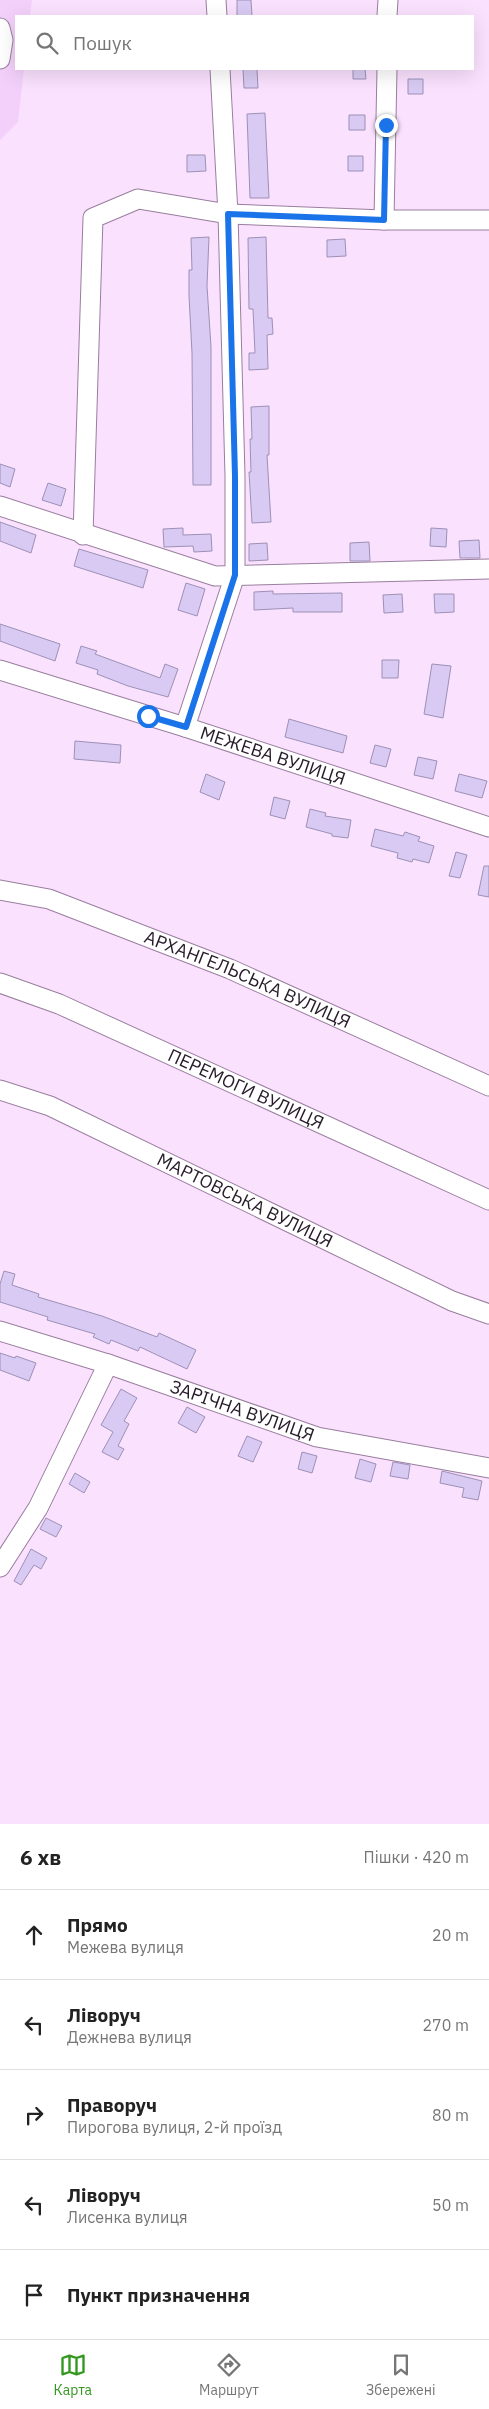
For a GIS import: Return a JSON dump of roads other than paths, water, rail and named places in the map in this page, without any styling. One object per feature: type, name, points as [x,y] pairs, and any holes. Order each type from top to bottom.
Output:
[{"type":"street","points":[[216,0],[217,15]]},
{"type":"street","points":[[388,0],[388,15]]},
{"type":"street","points":[[0,28],[3,40],[0,59]]},
{"type":"street","points":[[186,727],[235,575],[235,476],[228,214],[220,70]]},
{"type":"street","points":[[384,220],[387,70]]},
{"type":"street","points":[[84,535],[93,218],[138,199],[228,214],[384,220],[489,220]]},
{"type":"street","points":[[0,506],[84,535],[215,576],[489,569]]},
{"type":"street","name":"МЕЖЕВА ВУЛИЦЯ","points":[[0,670],[186,727],[489,827]]},
{"type":"street","name":"АРХАНГЕЛЬСЬКА ВУЛИЦЯ","points":[[0,890],[49,899],[230,968],[489,1086]]},
{"type":"street","name":"ПЕРЕМОГИ ВУЛИЦЯ","points":[[0,982],[59,1004],[489,1200]]},
{"type":"street","name":"МАРТОВСЬКА ВУЛИЦЯ","points":[[0,1090],[50,1106],[452,1301],[489,1314]]},
{"type":"street","name":"ЗАРІЧНА ВУЛИЦЯ","points":[[0,1331],[108,1364],[316,1437],[489,1468]]},
{"type":"street","points":[[0,1567],[38,1508],[108,1364]]}]
